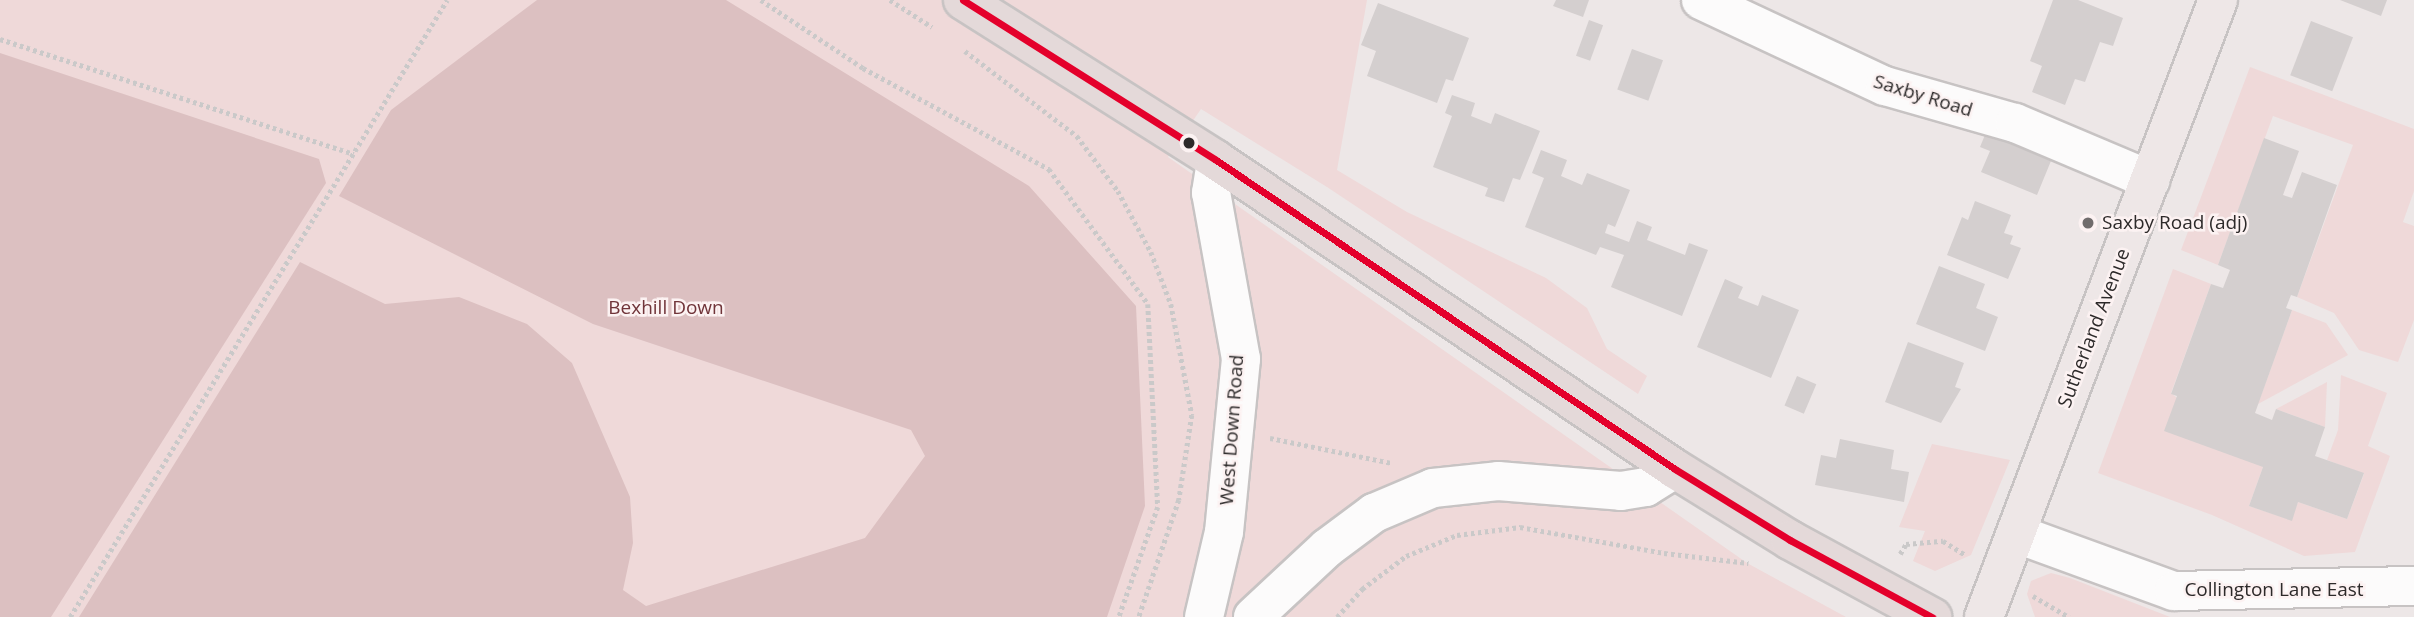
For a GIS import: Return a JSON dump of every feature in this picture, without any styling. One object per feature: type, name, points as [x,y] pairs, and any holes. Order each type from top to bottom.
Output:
[{"type":"highway","points":[[952,10],[1216,160],[1675,469],[1790,540],[1932,617]]},
{"type":"main road","name":"Sutherland Avenue","points":[[1983,617],[2017,534],[2218,0]]},
{"type":"street","name":"Saxby Road","points":[[1702,0],[1872,81],[2015,123],[2150,180]]},
{"type":"street","name":"West Down Road","points":[[1204,617],[1224,532],[1241,359],[1211,193],[1216,160]]},
{"type":"street","points":[[1253,617],[1327,548],[1374,513],[1433,488],[1498,481],[1620,491],[1646,487],[1675,469]]},
{"type":"street","name":"Collington Lane East","points":[[2017,534],[2174,591],[2414,586]]},
{"type":"path","points":[[70,617],[447,0]]},
{"type":"path","points":[[761,0],[863,68],[1049,169],[1148,304],[1158,507],[1119,617]]},
{"type":"path","points":[[890,0],[936,29],[952,10]]},
{"type":"path","points":[[0,39],[354,154]]},
{"type":"path","points":[[957,45],[1077,135],[1118,191],[1151,252],[1171,304],[1192,415],[1179,500],[1139,617]]},
{"type":"path","points":[[1192,415],[1235,431],[1423,469],[1457,535]]},
{"type":"path","points":[[1337,617],[1362,589],[1406,555],[1457,535],[1520,527],[1664,553],[1754,563]]},
{"type":"green space","name":"Bexhill Down","points":[[0,0],[1367,0],[1337,170],[1407,212],[1546,278],[1587,308],[1607,349],[1647,376],[1638,394],[1327,187],[1201,109],[1168,157],[1747,563],[1846,617],[0,617]]},
{"type":"green space","points":[[537,0],[726,0],[1029,186],[1136,306],[1145,506],[1107,617],[79,617],[300,262],[385,304],[459,297],[527,324],[572,363],[630,497],[633,543],[623,590],[646,606],[865,538],[925,456],[911,430],[593,324],[339,196],[391,110]]},
{"type":"green space","points":[[0,53],[319,159],[326,183],[51,617],[0,617]]},
{"type":"green space","points":[[2250,67],[2414,129],[2414,191],[2403,222],[2414,226],[2414,320],[2398,362],[2359,350],[2334,313],[2297,297],[2353,145],[2273,116],[2218,265],[2181,250]]},
{"type":"green space","points":[[2173,269],[2211,284],[2171,393],[2263,467],[2249,506],[2291,520],[2298,502],[2347,519],[2364,474],[2327,460],[2338,430],[2341,375],[2387,393],[2368,446],[2390,456],[2355,552],[2304,556],[2212,515],[2098,473]]},
{"type":"green space","points":[[2292,310],[2326,323],[2348,355],[2258,404]]},
{"type":"green space","points":[[2327,382],[2325,427],[2276,409]]},
{"type":"green space","points":[[1932,444],[2010,460],[1971,555],[1935,571],[1913,561],[1925,531],[1899,527]]},
{"type":"green space","points":[[2051,573],[2170,617],[2035,617],[2027,594],[2031,581]]},
{"type":"building","points":[[1556,0],[1589,0],[1583,17],[1553,6]]},
{"type":"building","points":[[2053,0],[2078,0],[2123,18],[2113,46],[2100,42],[2085,82],[2075,79],[2065,105],[2032,92],[2042,66],[2030,61]]},
{"type":"building","points":[[2340,0],[2387,0],[2381,16]]},
{"type":"building","points":[[1378,3],[1469,38],[1453,81],[1446,79],[1437,103],[1367,76],[1376,51],[1361,45]]},
{"type":"building","points":[[1589,20],[1603,25],[1590,61],[1576,56]]},
{"type":"building","points":[[2311,21],[2353,37],[2332,91],[2290,75]]},
{"type":"building","points":[[1632,49],[1663,60],[1648,101],[1617,89]]},
{"type":"building","points":[[1452,95],[1475,103],[1471,116],[1491,124],[1495,113],[1540,131],[1520,180],[1513,178],[1504,202],[1485,196],[1488,188],[1433,167],[1452,116],[1445,113]]},
{"type":"building","points":[[1987,130],[2053,156],[2037,195],[1981,172],[1990,151],[1980,147]]},
{"type":"building","points":[[2264,138],[2299,151],[2283,195],[2292,198],[2302,172],[2337,185],[2297,297],[2291,295],[2286,308],[2292,310],[2255,413],[2272,420],[2276,409],[2325,427],[2315,456],[2364,473],[2347,519],[2298,502],[2292,521],[2249,506],[2263,467],[2164,431],[2177,396],[2171,394],[2211,284],[2223,288],[2230,270],[2218,265]]},
{"type":"building","points":[[1541,150],[1567,160],[1561,176],[1582,185],[1587,173],[1630,190],[1615,227],[1608,224],[1605,233],[1629,242],[1637,221],[1652,227],[1647,240],[1685,255],[1689,243],[1708,250],[1682,316],[1611,287],[1624,255],[1600,247],[1596,255],[1525,227],[1544,178],[1532,173]]},
{"type":"building","points":[[1975,201],[2011,215],[2004,233],[2013,236],[2010,244],[2021,248],[2008,279],[1947,255],[1962,217],[1968,220]]},
{"type":"building","points":[[1939,266],[1985,284],[1976,308],[1998,317],[1985,351],[1916,324]]},
{"type":"building","points":[[1725,279],[1743,287],[1738,298],[1758,306],[1762,295],[1799,310],[1771,378],[1697,347]]},
{"type":"building","points":[[1908,342],[1964,363],[1955,387],[1961,389],[1941,423],[1885,402]]},
{"type":"building","points":[[1797,376],[1816,384],[1804,414],[1784,405]]},
{"type":"building","points":[[1840,439],[1894,450],[1891,469],[1909,472],[1904,502],[1815,485],[1821,455],[1836,458]]},
{"type":"transit line","points":[[963,0],[1216,160],[1675,469],[1790,540],[1932,617]]},
{"type":"place","name":"Saxby Road (adj)","points":[[2088,223]]}]
